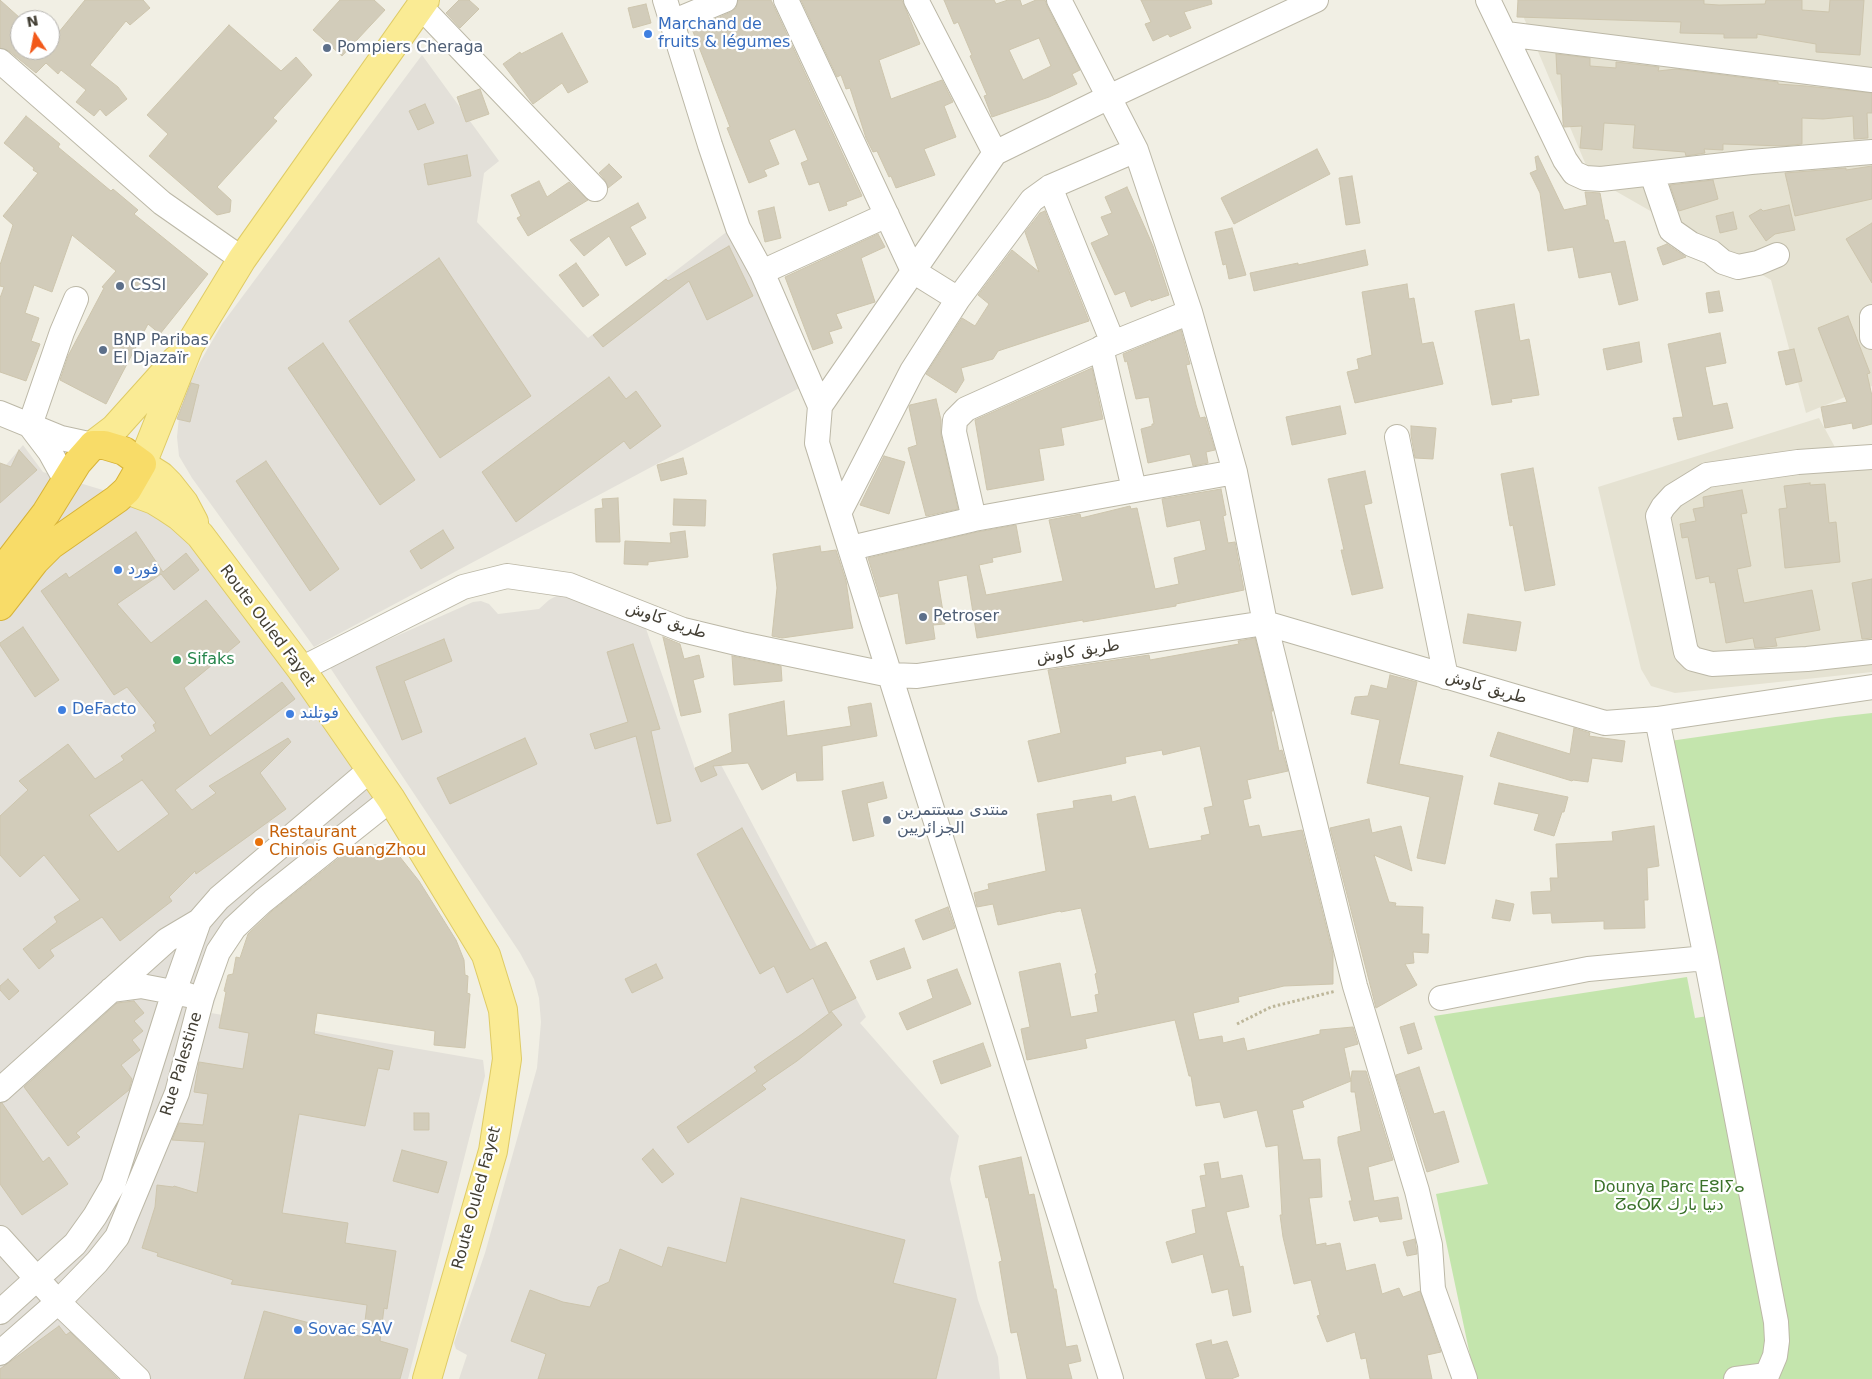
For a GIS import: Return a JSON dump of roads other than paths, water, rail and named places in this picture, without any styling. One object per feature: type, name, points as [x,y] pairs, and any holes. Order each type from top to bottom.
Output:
[{"type":"highway","points":[[0,573],[46,513],[77,463],[93,445],[104,445],[119,450],[134,457],[142,464],[127,490],[51,545],[35,561],[0,606]]},
{"type":"main road","points":[[200,535],[190,513],[173,488],[161,476],[142,464],[189,346],[242,259],[423,3]]},
{"type":"main road","points":[[93,445],[114,428],[189,346]]},
{"type":"main road","points":[[127,490],[154,500],[167,508],[200,535]]},
{"type":"main road","name":"Route Ouled Fayet","points":[[200,535],[301,669],[391,799],[486,955],[504,1010],[507,1059],[493,1151],[427,1379]]},
{"type":"street","points":[[665,0],[738,228],[762,272],[820,406],[817,443],[1111,1379]]},
{"type":"street","points":[[672,22],[725,0]]},
{"type":"street","points":[[786,0],[913,271],[958,299]]},
{"type":"street","points":[[916,0],[995,153]]},
{"type":"street","points":[[1059,0],[1136,150],[1190,312],[1235,472],[1265,622],[1355,986],[1417,1190],[1430,1245],[1433,1289],[1465,1379]]},
{"type":"street","points":[[820,406],[995,153],[1109,97],[1316,0]]},
{"type":"street","points":[[1488,0],[1565,160],[1574,173],[1585,178],[1601,179],[1751,162],[1872,152]]},
{"type":"street","points":[[423,3],[595,189]]},
{"type":"street","points":[[1506,34],[1872,80]]},
{"type":"street","points":[[0,61],[162,203],[242,259]]},
{"type":"street","points":[[839,513],[912,371],[958,299],[1032,200],[1050,187],[1136,150]]},
{"type":"street","points":[[1652,174],[1671,230],[1691,244],[1711,252],[1723,262],[1738,267],[1777,255]]},
{"type":"street","points":[[1050,187],[1107,346],[1134,490]]},
{"type":"street","points":[[762,272],[887,215]]},
{"type":"street","points":[[30,426],[62,332],[76,299]]},
{"type":"street","points":[[974,519],[954,432],[955,420],[966,409],[1107,346],[1190,312]]},
{"type":"street","points":[[1872,316],[1872,337]]},
{"type":"street","points":[[0,413],[61,438],[93,445]]},
{"type":"street","points":[[30,426],[50,452],[66,480]]},
{"type":"street","points":[[1397,437],[1446,676]]},
{"type":"street","points":[[1872,457],[1798,462],[1707,475],[1673,496],[1662,507],[1658,516],[1686,652],[1692,659],[1712,664],[1872,652]]},
{"type":"street","points":[[851,548],[974,519],[1235,472]]},
{"type":"street","name":"طريق كاوش","points":[[301,669],[463,587],[507,576],[569,585],[683,630],[890,675],[917,676],[1265,622],[1605,723],[1657,720],[1872,687]]},
{"type":"street","points":[[1657,720],[1706,958],[1776,1322],[1777,1341],[1775,1356],[1767,1375],[1736,1379]]},
{"type":"street","name":"Rue Palestine","points":[[0,1312],[74,1244],[95,1216],[113,1185],[174,992],[199,921],[219,898],[370,770]]},
{"type":"street","name":"Rue Palestine","points":[[0,1353],[58,1302],[97,1262],[116,1237],[177,1093],[202,997],[218,952],[234,928],[263,901],[391,799]]},
{"type":"street","points":[[0,1090],[167,940],[199,921]]},
{"type":"street","points":[[1440,998],[1588,969],[1706,958]]},
{"type":"street","points":[[111,990],[141,986],[202,997]]},
{"type":"street","points":[[0,1238],[58,1302],[138,1379]]},
{"type":"place","name":"Marchand de fruits & légumes","points":[[648,34]]},
{"type":"place","name":"Pompiers Cheraga","points":[[327,48]]},
{"type":"place","name":"CSSI","points":[[120,286]]},
{"type":"place","name":"BNP Paribas El Djazaïr","points":[[103,350]]},
{"type":"place","name":"فورد","points":[[118,570]]},
{"type":"place","name":"Petroser","points":[[923,617]]},
{"type":"place","name":"Sifaks","points":[[177,660]]},
{"type":"place","name":"DeFacto","points":[[62,710]]},
{"type":"place","name":"فوتلند","points":[[290,714]]},
{"type":"place","name":"منتدى مستتمرين الجزائريين","points":[[887,820]]},
{"type":"place","name":"Restaurant Chinois GuangZhou","points":[[259,842]]},
{"type":"place","name":"Sovac SAV","points":[[298,1330]]},
{"type":"park label","name":"Dounya Parc ⴹⵓⵏⵢⴰ ⵒⴰⵔⴽ دنيا بارك","points":[[1670,1197]]}]
